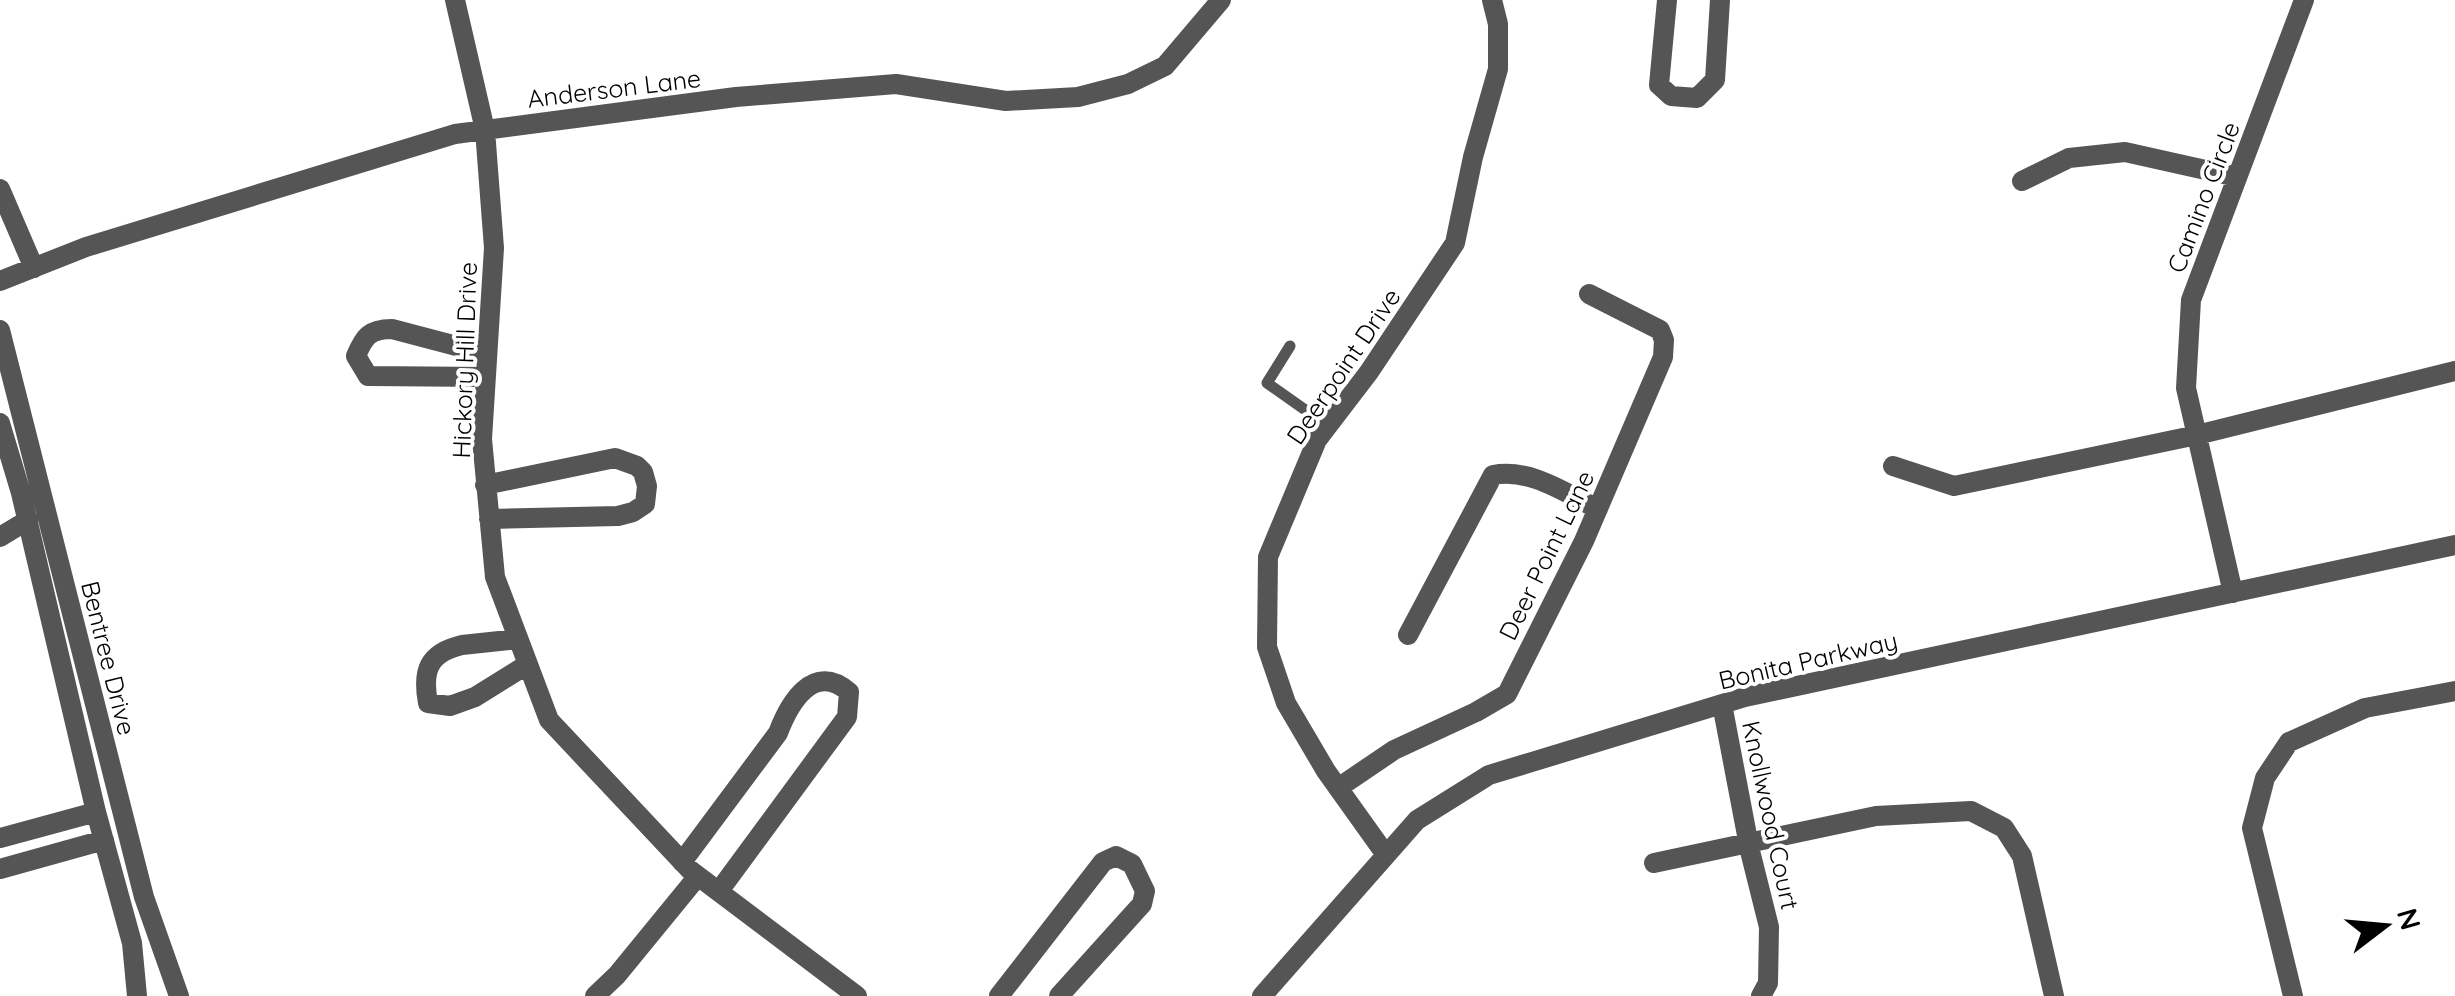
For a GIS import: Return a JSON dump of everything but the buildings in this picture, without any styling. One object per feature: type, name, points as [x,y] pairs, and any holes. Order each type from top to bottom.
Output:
[{"type":"street","name":"Hickory Hill Drive","points":[[455,0],[485,130],[494,248],[482,438],[495,577],[549,720],[690,869],[857,996]]},
{"type":"street","name":"Anderson Lane","points":[[0,281],[86,247],[455,134],[736,97],[896,84],[1006,101],[1078,97],[1128,84],[1165,66],[1221,0]]},
{"type":"street","name":"Deerpoint Drive","points":[[1386,855],[1338,788],[1286,702],[1267,647],[1268,556],[1318,440],[1456,242],[1472,157],[1498,69],[1498,24],[1492,0]]},
{"type":"street","points":[[1667,0],[1659,85],[1671,96],[1697,98],[1715,80],[1720,0]]},
{"type":"street","name":"Camino Circle","points":[[2233,593],[2186,388],[2191,300],[2304,0]]},
{"type":"street","points":[[2022,181],[2069,158],[2125,152],[2237,178]]},
{"type":"street","points":[[0,189],[34,268]]},
{"type":"street","name":"Deer Point Lane","points":[[1338,788],[1394,750],[1507,694],[1598,509],[1663,356],[1660,330],[1588,294]]},
{"type":"street","points":[[486,377],[368,376],[356,356],[364,338],[380,329],[392,328],[487,354]]},
{"type":"street","name":"Bentree Drive","points":[[0,330],[144,896],[179,996]]},
{"type":"street","points":[[1893,466],[1954,486],[2196,436],[2455,371]]},
{"type":"street","name":"Bentree Drive","points":[[0,423],[28,520],[96,812],[132,944],[137,996]]},
{"type":"street","points":[[486,485],[614,458],[636,466],[648,486],[644,504],[618,516],[489,519]]},
{"type":"street","points":[[1408,635],[1493,475],[1530,476],[1598,509]]},
{"type":"street","points":[[0,517],[28,520]]},
{"type":"street","points":[[0,537],[28,520]]},
{"type":"street","name":"Bonita Parkway","points":[[1262,996],[1417,820],[1489,775],[1722,704],[2455,545]]},
{"type":"street","points":[[518,639],[453,647],[434,658],[423,679],[428,703],[450,706],[476,697],[528,664]]},
{"type":"street","points":[[594,996],[617,975],[690,869],[778,733],[796,696],[820,684],[831,682],[843,687],[848,692],[847,717],[718,891]]},
{"type":"street","points":[[2293,996],[2252,828],[2265,778],[2289,742],[2364,708],[2455,691]]},
{"type":"street","name":"Knollwood Court","points":[[1722,704],[1748,844],[1769,927],[1768,983],[1761,996]]},
{"type":"street","points":[[1654,863],[1876,816],[1971,811],[2004,828],[2022,856],[2054,996]]},
{"type":"street","points":[[0,838],[96,812]]},
{"type":"street","points":[[0,869],[104,840]]},
{"type":"street","points":[[998,996],[1104,862],[1116,856],[1132,864],[1145,891],[1142,904],[1059,996]]},
{"type":"lane","points":[[1290,346],[1267,382],[1328,426]]}]
